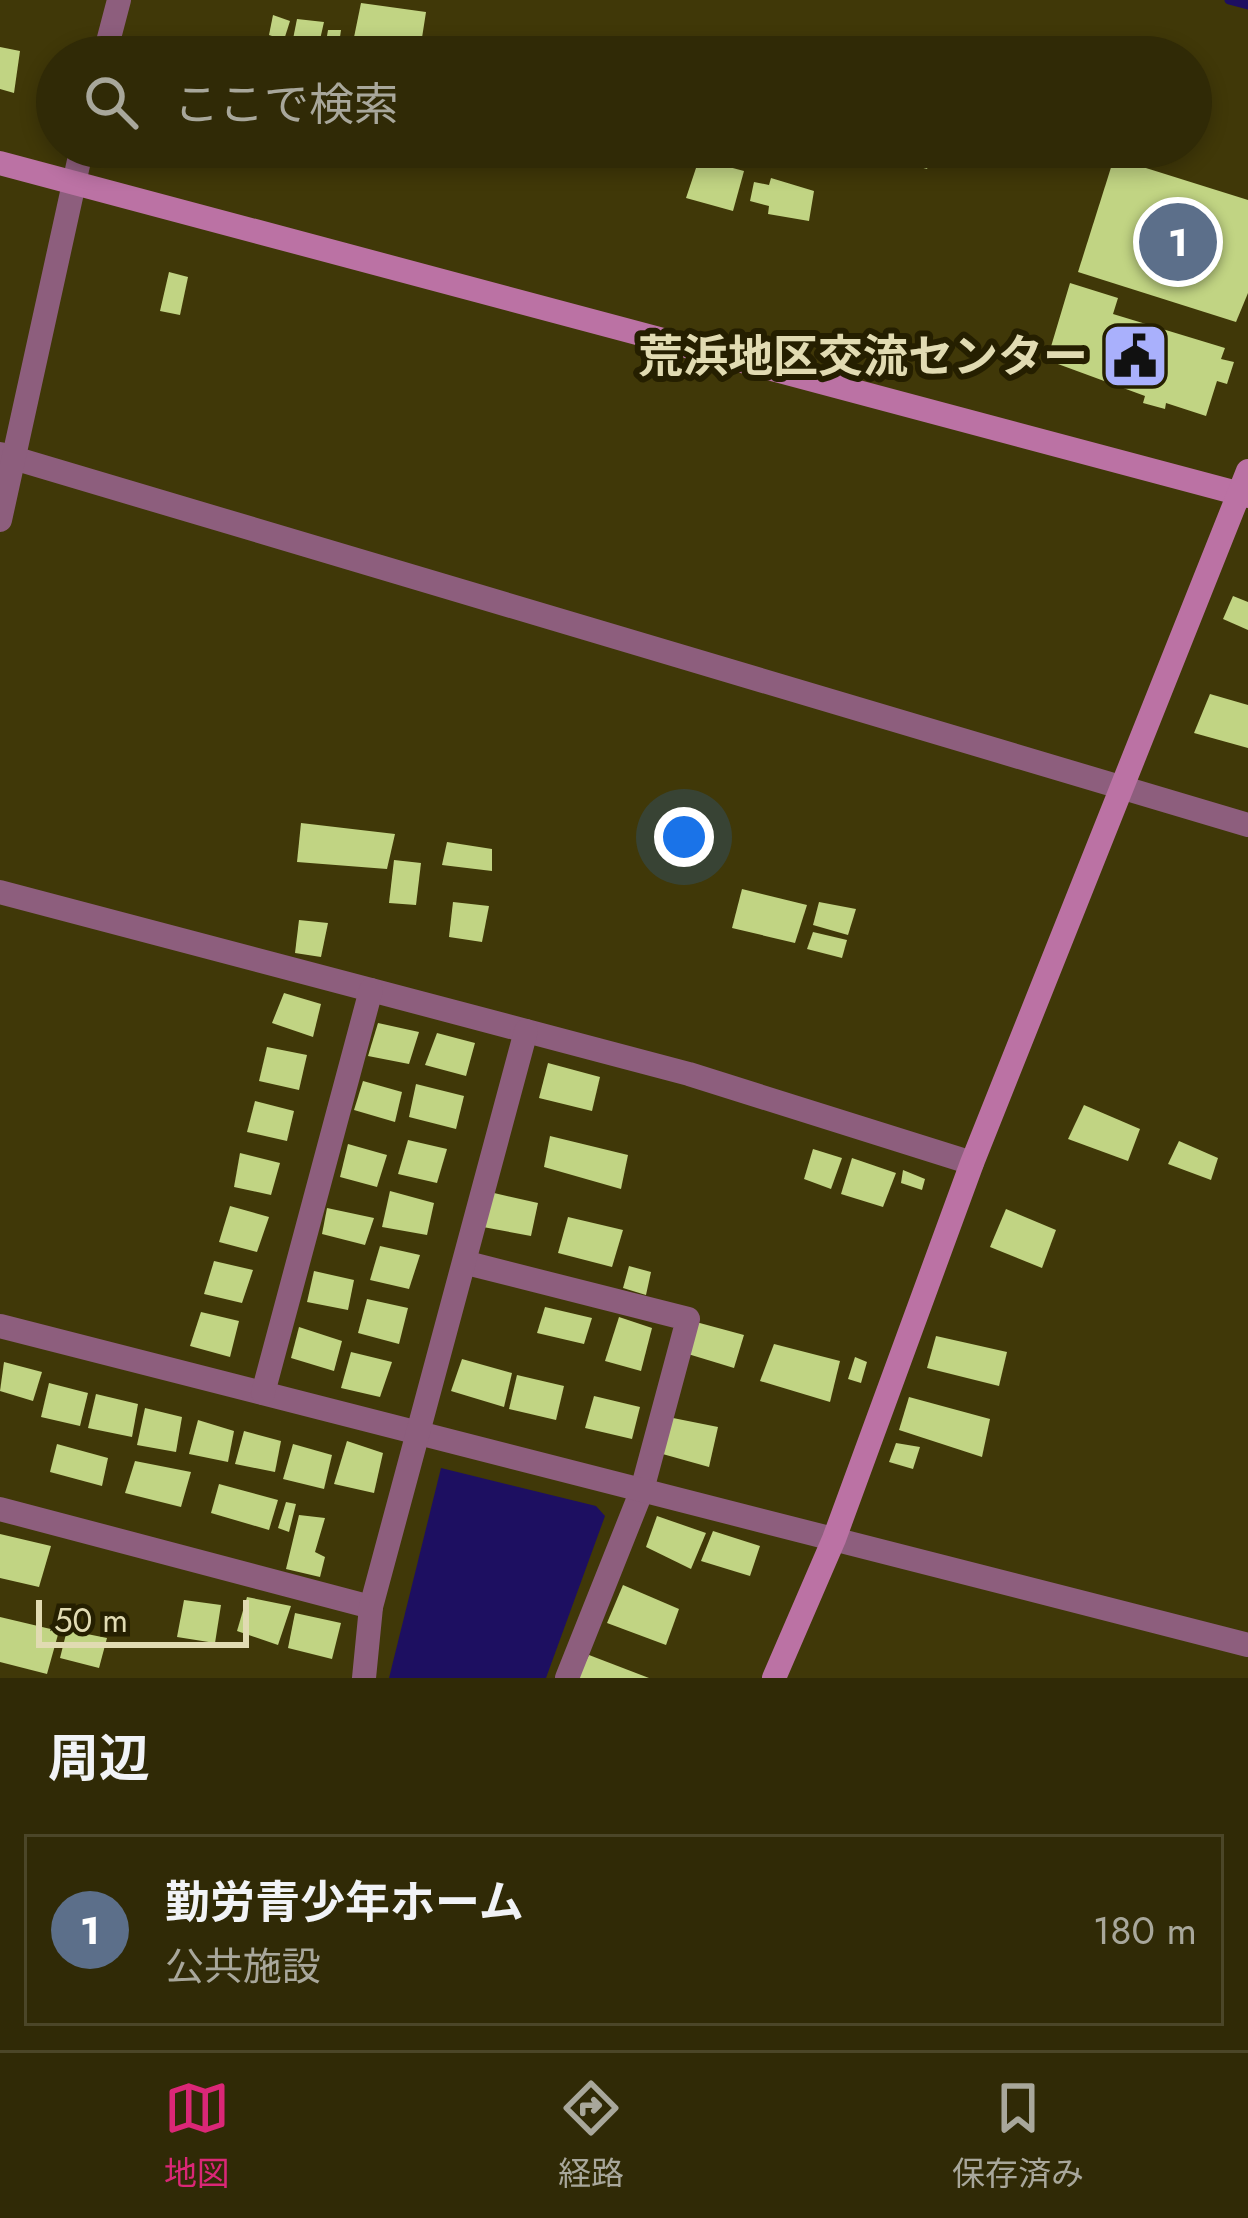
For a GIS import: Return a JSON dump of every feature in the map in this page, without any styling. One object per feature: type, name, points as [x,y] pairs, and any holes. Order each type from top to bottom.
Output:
[{"type":"street","points":[[109,36],[118,0]]},
{"type":"street","points":[[0,163],[1245,487],[971,1162],[834,1539],[774,1678]]},
{"type":"street","points":[[0,520],[7,456],[77,168]]},
{"type":"street","points":[[7,456],[1248,825]]},
{"type":"street","points":[[0,892],[689,1074],[971,1162]]},
{"type":"street","points":[[263,1393],[371,990]]},
{"type":"street","points":[[364,1678],[371,1607],[422,1433],[526,1031]]},
{"type":"street","points":[[466,1262],[688,1319],[642,1490],[567,1678]]},
{"type":"street","points":[[0,1326],[1248,1645]]},
{"type":"street","points":[[0,1509],[371,1607]]},
{"type":"shaded area","points":[[441,1468],[596,1506],[605,1516],[546,1678],[389,1678]]},
{"type":"building","points":[[361,3],[426,12],[422,36],[354,36]]},
{"type":"building","points":[[273,15],[290,21],[285,36],[269,35]]},
{"type":"building","points":[[297,19],[324,22],[321,36],[294,36]]},
{"type":"building","points":[[0,47],[20,51],[14,93],[0,89]]},
{"type":"building","points":[[696,168],[744,171],[733,211],[686,198]]},
{"type":"building","points":[[1111,168],[1146,168],[1248,200],[1248,293],[1236,322],[1078,272]]},
{"type":"building","points":[[771,178],[814,191],[809,221],[768,214],[769,206],[750,201],[754,182],[769,185]]},
{"type":"building","points":[[169,272],[188,277],[180,315],[160,311]]},
{"type":"building","points":[[1070,283],[1118,298],[1113,314],[1225,348],[1221,359],[1234,362],[1227,384],[1217,381],[1206,416],[1166,403],[1165,409],[1143,403],[1145,396],[1047,360]]},
{"type":"building","points":[[1233,596],[1248,602],[1248,630],[1223,619]]},
{"type":"building","points":[[1210,694],[1248,705],[1248,748],[1194,733]]},
{"type":"building","points":[[301,823],[395,834],[387,869],[297,862]]},
{"type":"building","points":[[447,842],[492,849],[492,871],[442,865]]},
{"type":"building","points":[[394,860],[421,863],[416,905],[389,903]]},
{"type":"building","points":[[742,889],[807,905],[795,943],[732,928]]},
{"type":"building","points":[[453,902],[489,906],[482,942],[449,937]]},
{"type":"building","points":[[819,902],[856,909],[848,935],[813,925]]},
{"type":"building","points":[[299,920],[328,923],[321,957],[295,953]]},
{"type":"building","points":[[813,932],[847,940],[842,958],[807,949]]},
{"type":"building","points":[[284,993],[321,1004],[313,1037],[272,1023]]},
{"type":"building","points":[[378,1023],[419,1032],[409,1064],[368,1056]]},
{"type":"building","points":[[437,1033],[475,1043],[466,1076],[425,1065]]},
{"type":"building","points":[[267,1047],[307,1055],[299,1090],[259,1081]]},
{"type":"building","points":[[548,1063],[600,1077],[592,1111],[539,1098]]},
{"type":"building","points":[[363,1081],[402,1092],[395,1122],[354,1110]]},
{"type":"building","points":[[416,1084],[464,1096],[456,1129],[409,1117]]},
{"type":"building","points":[[255,1101],[294,1111],[287,1141],[247,1132]]},
{"type":"building","points":[[1084,1105],[1140,1129],[1128,1161],[1068,1139]]},
{"type":"building","points":[[550,1136],[628,1155],[621,1189],[544,1167]]},
{"type":"building","points":[[408,1140],[447,1149],[437,1183],[398,1174]]},
{"type":"building","points":[[1179,1141],[1218,1158],[1211,1180],[1168,1164]]},
{"type":"building","points":[[348,1144],[387,1155],[377,1187],[340,1177]]},
{"type":"building","points":[[813,1149],[842,1158],[831,1189],[804,1179]]},
{"type":"building","points":[[240,1153],[280,1163],[271,1195],[234,1187]]},
{"type":"building","points":[[852,1158],[896,1173],[883,1207],[841,1194]]},
{"type":"building","points":[[903,1170],[925,1179],[922,1190],[901,1183]]},
{"type":"building","points":[[390,1191],[434,1203],[427,1235],[382,1227]]},
{"type":"building","points":[[494,1193],[538,1203],[531,1236],[483,1227]]},
{"type":"building","points":[[230,1206],[269,1217],[257,1252],[219,1242]]},
{"type":"building","points":[[327,1208],[374,1218],[365,1245],[322,1234]]},
{"type":"building","points":[[1006,1209],[1056,1230],[1042,1268],[990,1247]]},
{"type":"building","points":[[568,1217],[623,1230],[612,1267],[558,1253]]},
{"type":"building","points":[[380,1246],[420,1255],[409,1289],[370,1280]]},
{"type":"building","points":[[214,1261],[253,1270],[242,1303],[204,1294]]},
{"type":"building","points":[[629,1266],[651,1272],[646,1295],[623,1288]]},
{"type":"building","points":[[314,1271],[354,1280],[348,1310],[307,1302]]},
{"type":"building","points":[[367,1299],[408,1308],[399,1344],[358,1333]]},
{"type":"building","points":[[545,1307],[592,1318],[584,1344],[537,1333]]},
{"type":"building","points":[[201,1312],[239,1321],[230,1357],[190,1346]]},
{"type":"building","points":[[619,1317],[652,1328],[641,1371],[605,1361]]},
{"type":"building","points":[[696,1322],[744,1335],[734,1368],[688,1354]]},
{"type":"building","points":[[299,1327],[342,1341],[334,1371],[291,1358]]},
{"type":"building","points":[[936,1336],[1007,1352],[999,1386],[927,1368]]},
{"type":"building","points":[[774,1344],[840,1361],[830,1402],[760,1381]]},
{"type":"building","points":[[351,1352],[392,1362],[380,1397],[341,1388]]},
{"type":"building","points":[[855,1357],[867,1362],[861,1383],[848,1379]]},
{"type":"building","points":[[462,1359],[512,1373],[504,1407],[451,1391]]},
{"type":"building","points":[[4,1362],[42,1372],[33,1401],[0,1391]]},
{"type":"building","points":[[517,1375],[564,1386],[556,1420],[509,1409]]},
{"type":"building","points":[[49,1383],[88,1393],[80,1426],[41,1417]]},
{"type":"building","points":[[96,1394],[138,1404],[132,1437],[88,1428]]},
{"type":"building","points":[[594,1396],[640,1407],[632,1439],[585,1428]]},
{"type":"building","points":[[909,1397],[990,1419],[982,1457],[899,1430]]},
{"type":"building","points":[[145,1408],[182,1417],[176,1452],[137,1445]]},
{"type":"building","points":[[668,1417],[718,1427],[709,1467],[659,1453]]},
{"type":"building","points":[[198,1420],[234,1431],[228,1462],[189,1454]]},
{"type":"building","points":[[244,1431],[281,1441],[275,1472],[235,1464]]},
{"type":"building","points":[[347,1441],[383,1453],[374,1493],[334,1484]]},
{"type":"building","points":[[896,1443],[920,1447],[913,1469],[889,1462]]},
{"type":"building","points":[[57,1444],[108,1458],[102,1486],[50,1472]]},
{"type":"building","points":[[293,1444],[332,1455],[324,1489],[283,1479]]},
{"type":"building","points":[[135,1461],[191,1472],[181,1507],[125,1493]]},
{"type":"building","points":[[219,1484],[278,1500],[269,1530],[211,1513]]},
{"type":"building","points":[[286,1502],[296,1504],[289,1532],[278,1528]]},
{"type":"building","points":[[299,1515],[325,1518],[315,1552],[325,1557],[320,1577],[286,1569]]},
{"type":"building","points":[[657,1516],[706,1533],[691,1569],[646,1547]]},
{"type":"building","points":[[713,1531],[760,1546],[750,1576],[701,1561]]},
{"type":"building","points":[[0,1534],[51,1546],[39,1587],[0,1578]]},
{"type":"building","points":[[623,1585],[679,1609],[666,1645],[607,1623]]},
{"type":"building","points":[[247,1597],[291,1606],[278,1645],[237,1631]]},
{"type":"building","points":[[184,1600],[221,1605],[215,1643],[177,1637]]},
{"type":"building","points":[[295,1613],[341,1623],[332,1659],[288,1648]]},
{"type":"building","points":[[0,1617],[59,1631],[47,1674],[0,1662]]},
{"type":"building","points":[[67,1630],[107,1638],[99,1668],[60,1658]]},
{"type":"building","points":[[589,1655],[649,1678],[577,1678]]},
{"type":"waterway","points":[[1229,0],[1248,5]]},
{"type":"place","name":"勤労青少年ホーム","points":[[1178,242]]},
{"type":"place","name":"荒浜地区交流センター","points":[[1135,356]]}]
